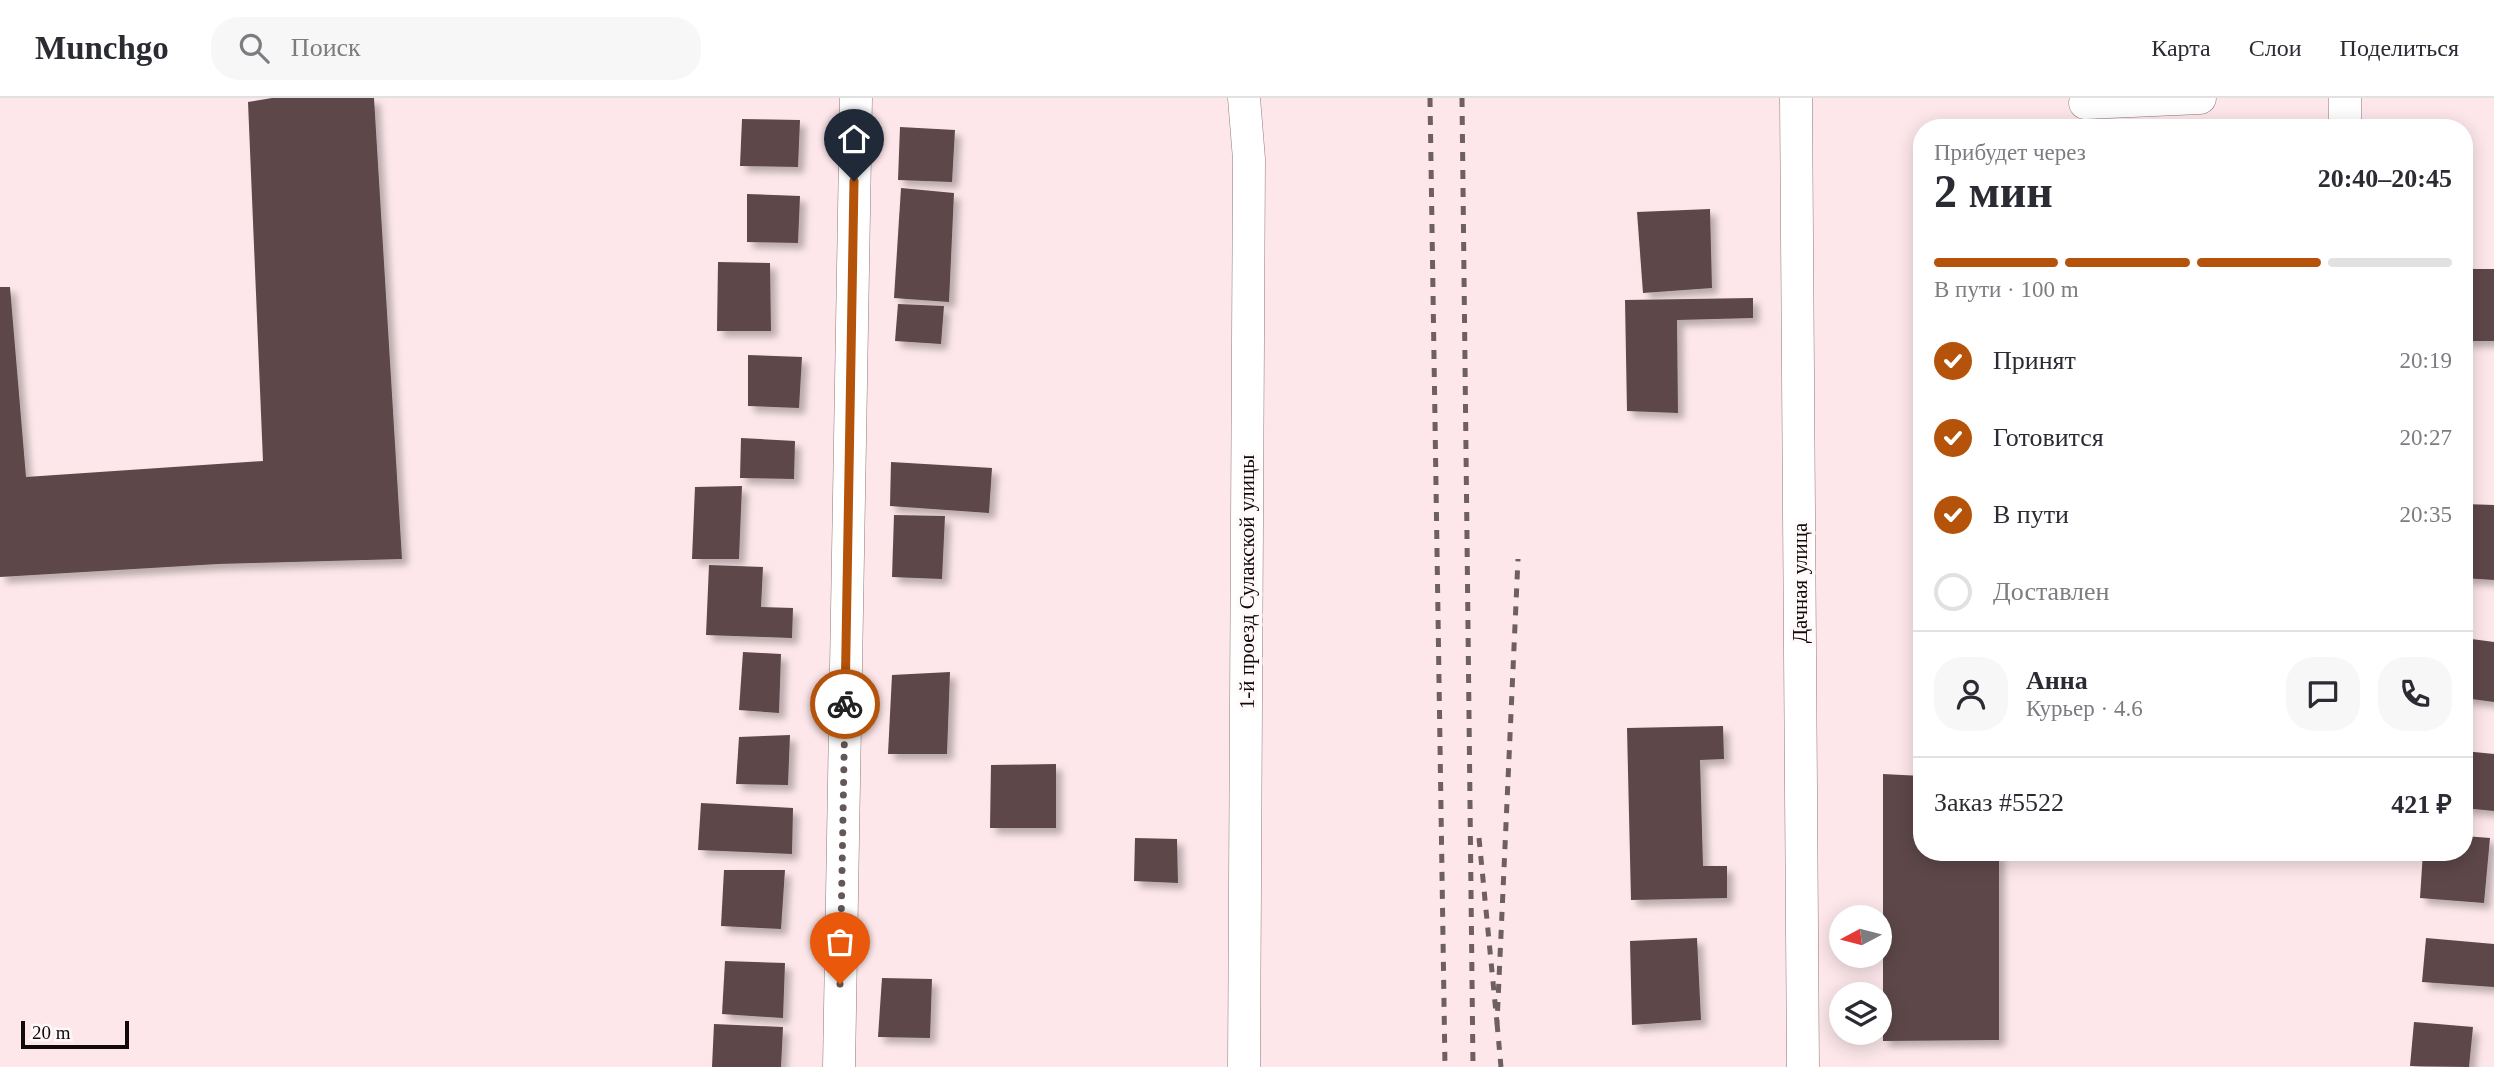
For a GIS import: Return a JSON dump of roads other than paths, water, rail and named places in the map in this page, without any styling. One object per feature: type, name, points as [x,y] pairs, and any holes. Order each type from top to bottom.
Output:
[{"type":"street","points":[[839,1067],[856,98]]},
{"type":"street","name":"1-й проезд Сулакской улицы","points":[[1244,98],[1249,173],[1244,1067]]},
{"type":"street","name":"Дачная улица","points":[[1796,98],[1803,1067]]},
{"type":"street","points":[[2085,109],[2200,98]]},
{"type":"street","points":[[2345,98],[2345,119]]},
{"type":"railway","points":[[1430,98],[1445,1067]]},
{"type":"railway","points":[[1462,98],[1473,1067]]},
{"type":"railway","points":[[1479,838],[1497,1023],[1518,559]]},
{"type":"railway","points":[[1497,1023],[1501,1067]]}]
